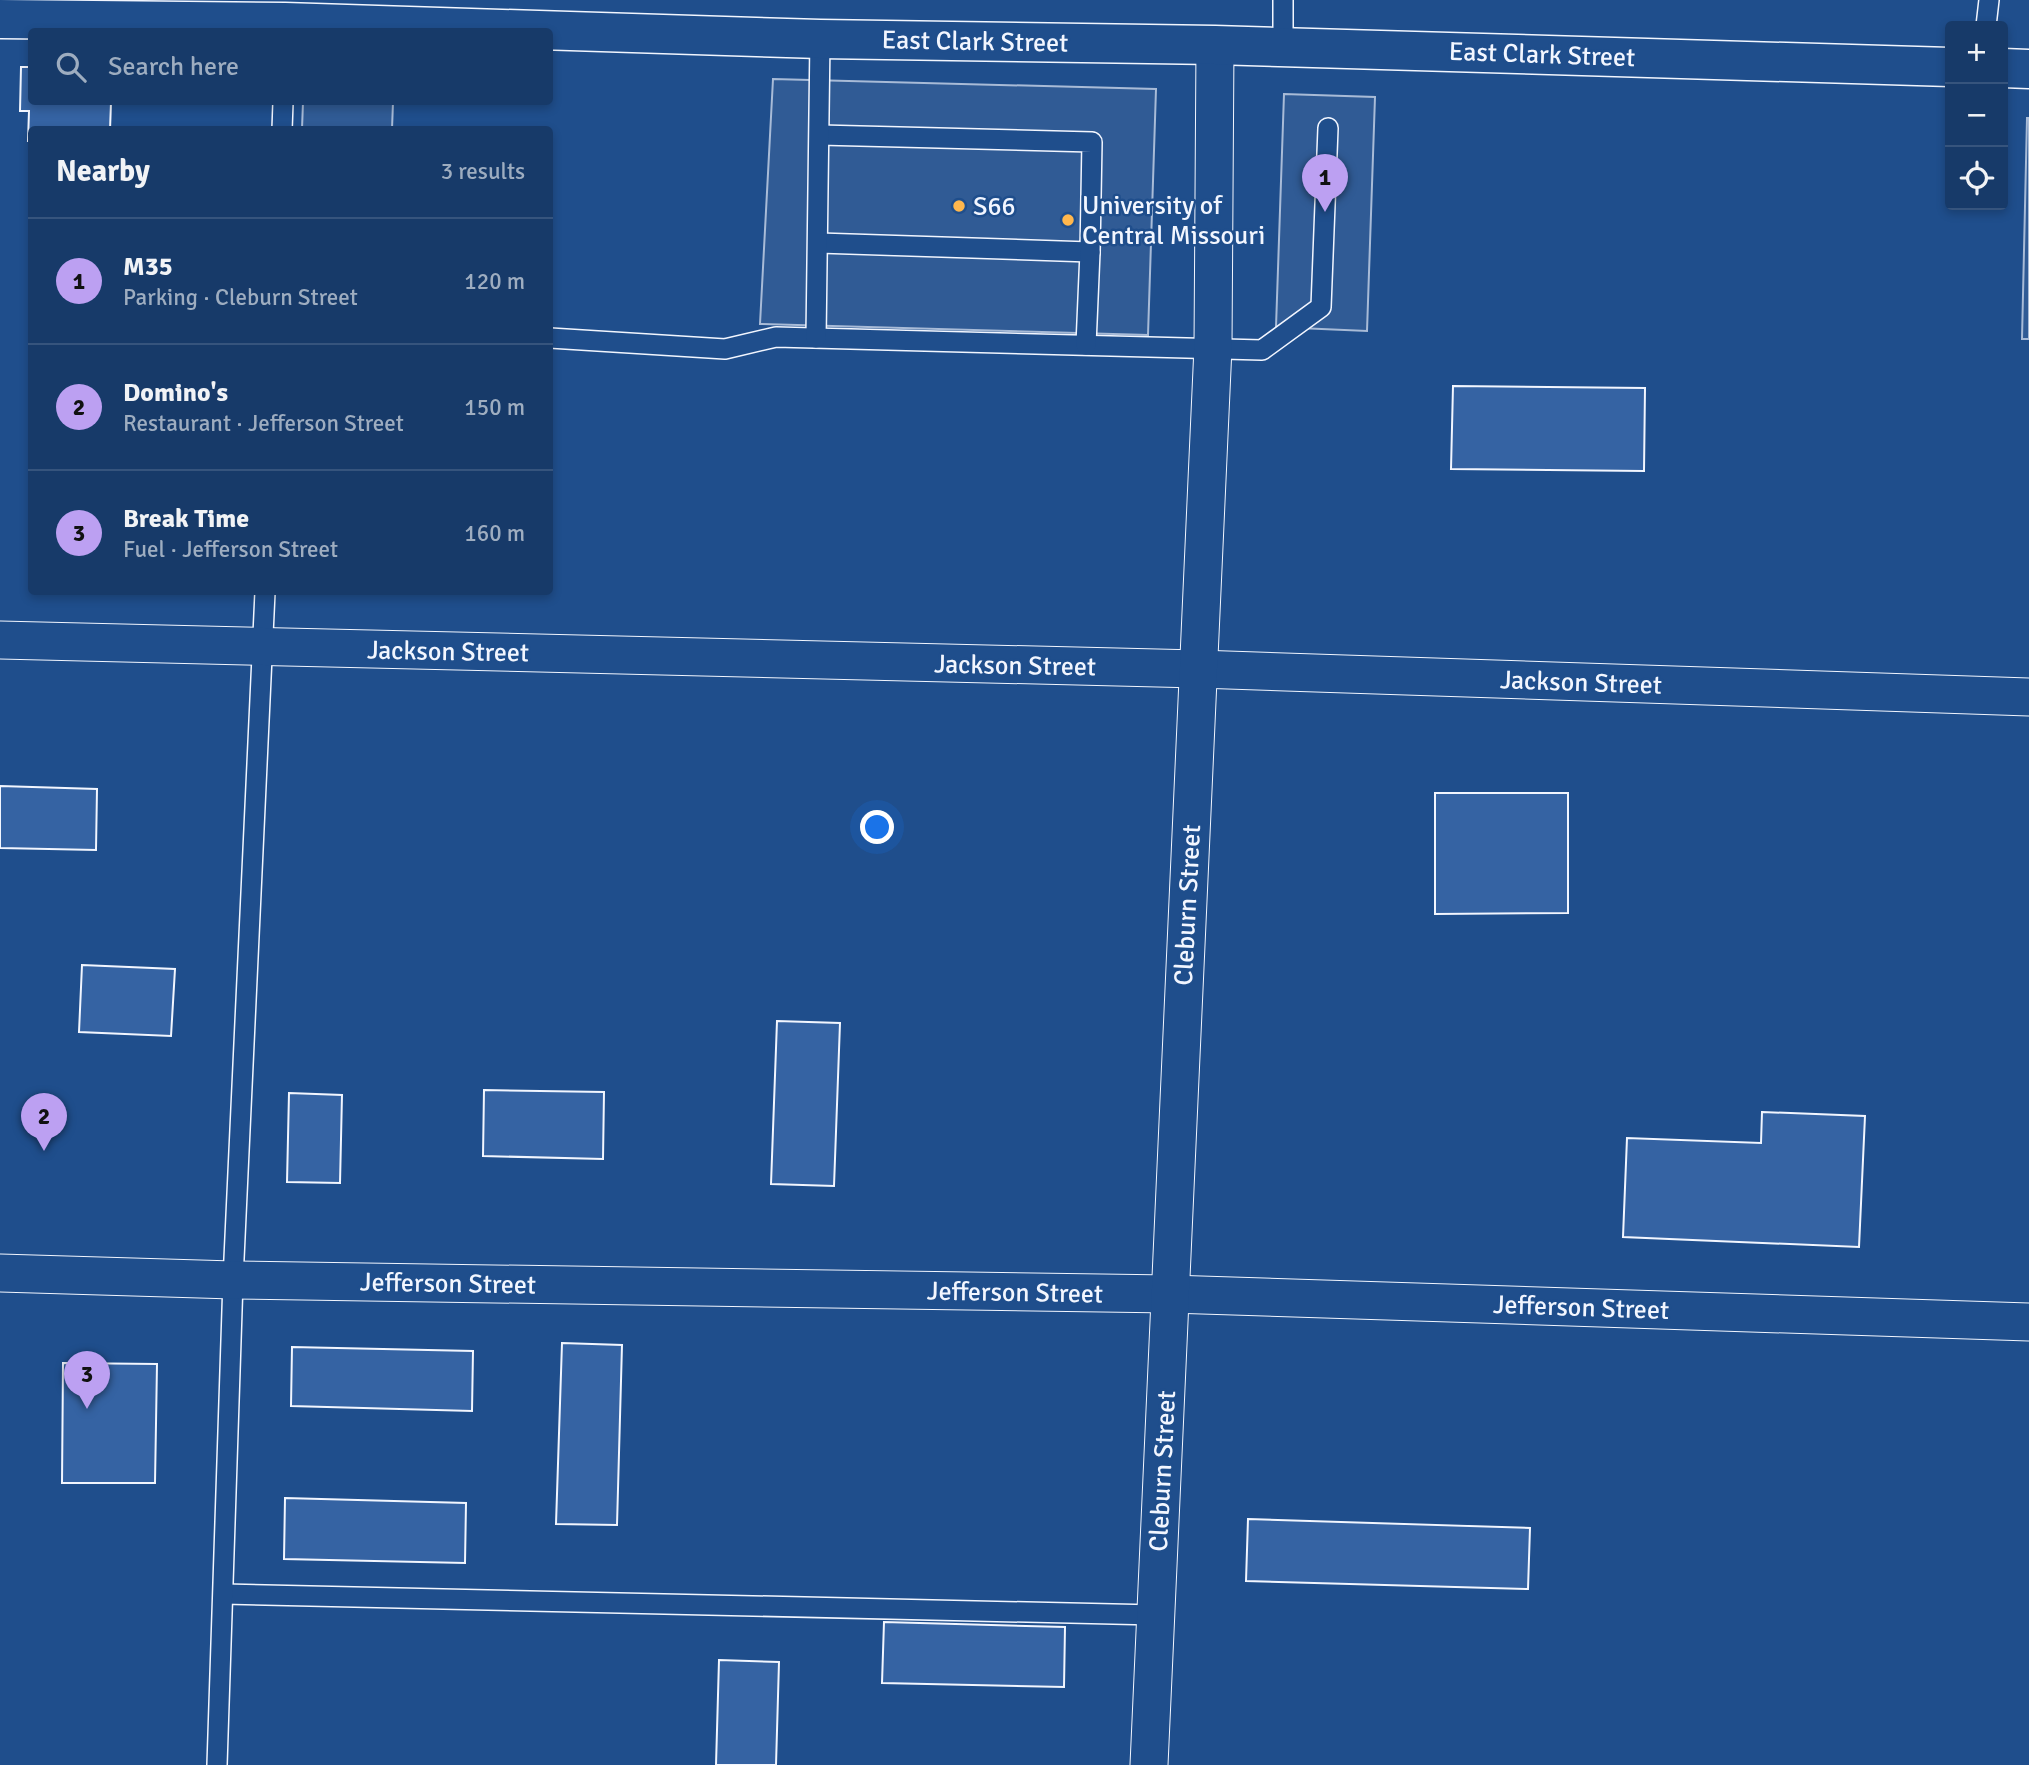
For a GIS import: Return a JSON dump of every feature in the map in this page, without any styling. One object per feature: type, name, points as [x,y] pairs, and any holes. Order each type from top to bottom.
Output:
[{"type":"street","name":"East Clark Street","points":[[0,19],[285,18],[552,28]]},
{"type":"street","name":"East Clark Street","points":[[553,28],[820,38],[1215,45],[1945,67]]},
{"type":"street","name":"Cleburn Street","points":[[1149,1765],[1213,347],[1215,45]]},
{"type":"street","points":[[2008,68],[2029,69]]},
{"type":"street","name":"Jackson Street","points":[[0,640],[1198,669],[2029,698]]},
{"type":"street","name":"Jefferson Street","points":[[0,1272],[233,1280],[1170,1294],[2029,1322]]},
{"type":"lane","points":[[1283,0],[1283,47]]},
{"type":"lane","points":[[1987,21],[1989,0]]},
{"type":"lane","points":[[816,338],[820,38]]},
{"type":"lane","points":[[282,126],[283,105]]},
{"type":"lane","points":[[553,338],[725,349],[776,337],[1262,350],[1321,307],[1328,128]]},
{"type":"lane","points":[[820,135],[1092,142],[1086,345]]},
{"type":"lane","points":[[819,243],[1090,252]]},
{"type":"lane","points":[[217,1765],[233,1280],[265,595]]},
{"type":"lane","points":[[224,1594],[1156,1615]]},
{"type":"shaded area","name":"S66","points":[[773,79],[1156,89],[1148,335],[760,324]]},
{"type":"shaded area","points":[[1284,94],[1375,97],[1367,331],[1276,327]]},
{"type":"shaded area","points":[[303,105],[393,105],[392,126],[302,126]]},
{"type":"shaded area","points":[[2027,118],[2029,339],[2022,339]]},
{"type":"building","points":[[21,67],[28,67],[28,105],[111,105],[110,126],[28,126],[29,111],[20,111]]},
{"type":"building","points":[[1453,386],[1645,388],[1644,471],[1451,469]]},
{"type":"building","points":[[0,786],[97,789],[96,850],[0,848]]},
{"type":"building","points":[[1435,793],[1568,793],[1568,913],[1435,914]]},
{"type":"building","points":[[82,965],[175,969],[171,1036],[79,1032]]},
{"type":"building","points":[[777,1021],[840,1023],[834,1186],[771,1184]]},
{"type":"building","points":[[484,1090],[604,1092],[603,1159],[483,1156]]},
{"type":"building","points":[[289,1093],[342,1095],[340,1183],[287,1182]]},
{"type":"building","points":[[1762,1112],[1865,1116],[1859,1247],[1623,1237],[1627,1138],[1761,1143]]},
{"type":"building","points":[[562,1343],[622,1345],[617,1525],[556,1524]]},
{"type":"building","points":[[292,1347],[473,1351],[472,1411],[291,1406]]},
{"type":"building","points":[[63,1363],[157,1364],[155,1483],[62,1483]]},
{"type":"building","points":[[285,1498],[466,1503],[465,1563],[284,1559]]},
{"type":"building","points":[[1248,1519],[1530,1528],[1528,1589],[1246,1581]]},
{"type":"building","points":[[884,1622],[1065,1627],[1064,1687],[882,1683]]},
{"type":"building","points":[[719,1660],[779,1662],[776,1765],[716,1765]]},
{"type":"place","name":"S66","points":[[959,206]]},
{"type":"place","name":"M35","points":[[1325,212]]},
{"type":"place","name":"University of Central Missouri","points":[[1068,220]]},
{"type":"place","name":"Domino's","points":[[44,1151]]},
{"type":"place","name":"Break Time","points":[[87,1409]]}]
